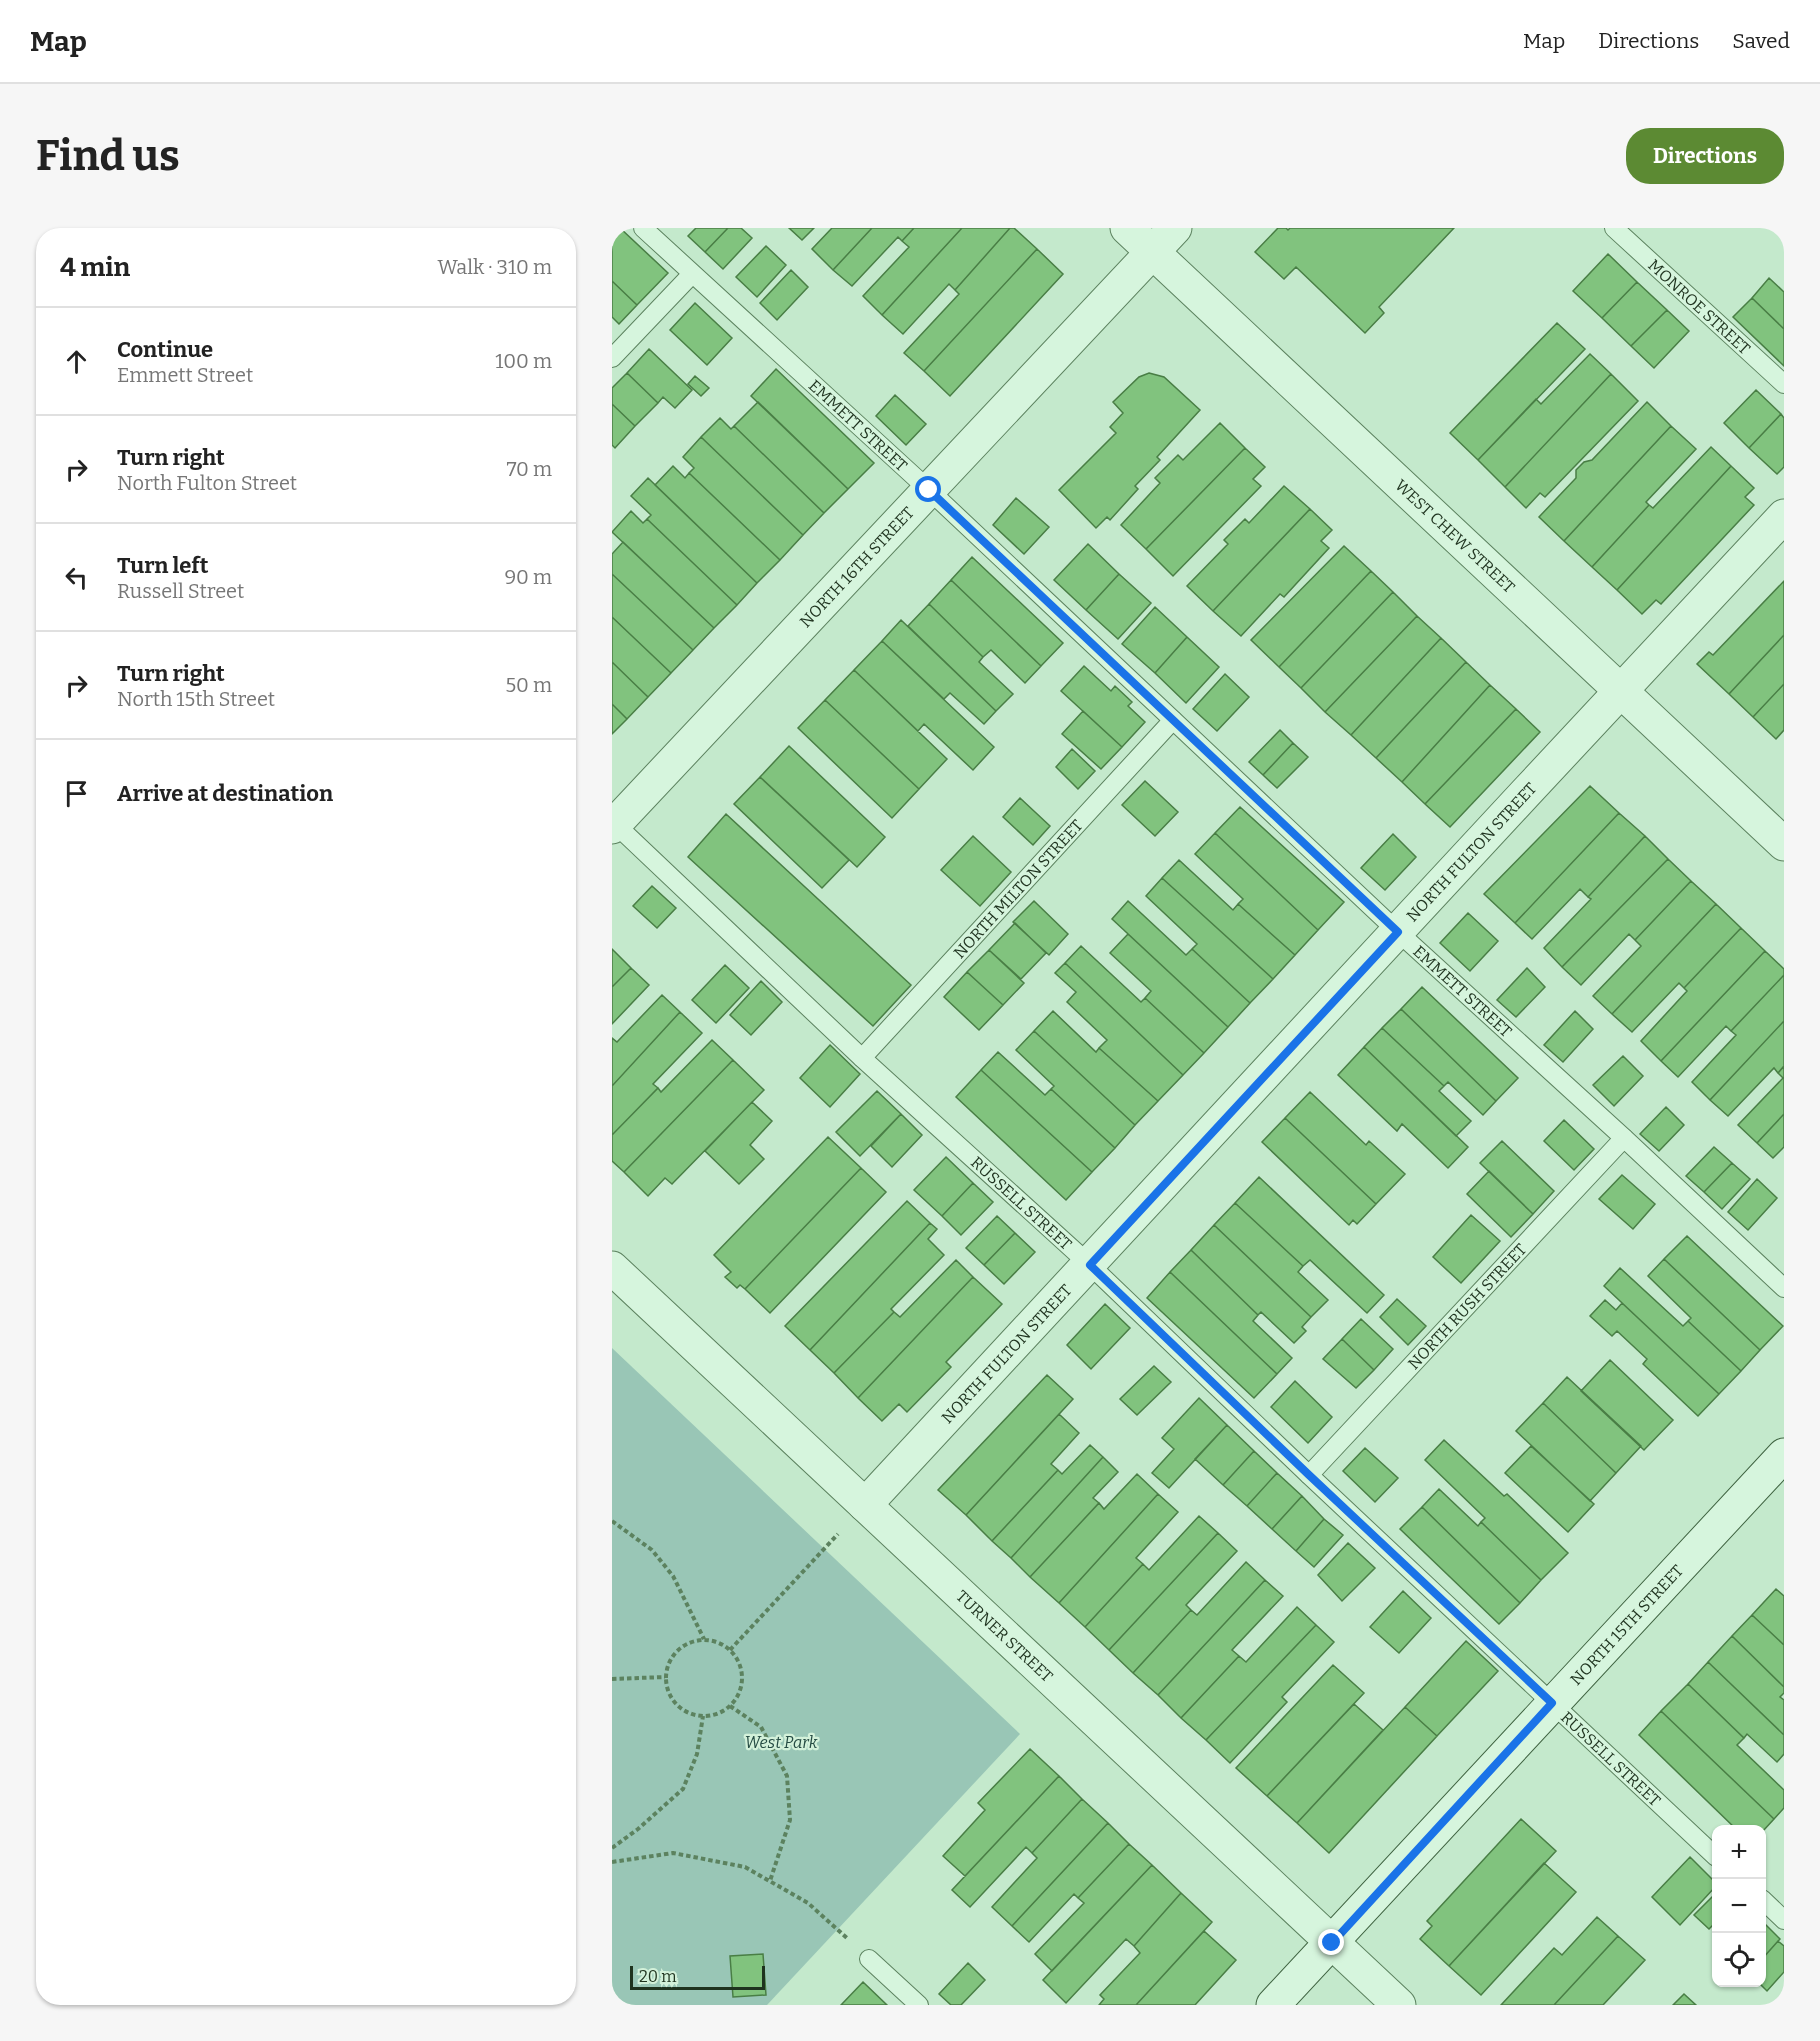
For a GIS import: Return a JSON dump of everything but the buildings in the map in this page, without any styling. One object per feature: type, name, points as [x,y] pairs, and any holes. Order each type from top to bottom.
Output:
[{"type":"street","name":"WEST CHEW STREET","points":[[1126,228],[1784,844]]},
{"type":"street","name":"NORTH 16TH STREET","points":[[613,824],[1175,228]]},
{"type":"street","name":"NORTH FULTON STREET","points":[[865,1504],[1090,1265],[1784,516]]},
{"type":"street","name":"TURNER STREET","points":[[612,1268],[1399,2005]]},
{"type":"street","name":"NORTH 15TH STREET","points":[[1273,2005],[1784,1455]]},
{"type":"lane","name":"EMMETT STREET","points":[[643,228],[929,490],[1398,932],[1784,1288]]},
{"type":"lane","name":"MONROE STREET","points":[[1626,232],[1784,384]]},
{"type":"lane","points":[[612,358],[692,274]]},
{"type":"lane","name":"NORTH MILTON STREET","points":[[862,1058],[1173,720]]},
{"type":"lane","name":"RUSSELL STREET","points":[[613,824],[862,1058],[1090,1265],[1309,1475],[1712,1853]]},
{"type":"lane","name":"NORTH RUSH STREET","points":[[1309,1475],[1624,1138]]},
{"type":"lane","points":[[1766,1904],[1784,1920]]},
{"type":"lane","points":[[869,1959],[919,2005]]},
{"type":"path","points":[[730,1650],[865,1504]]},
{"type":"path","points":[[612,1521],[652,1550],[673,1576],[704,1639]]},
{"type":"path","points":[[704,1639],[722,1644],[730,1650],[738,1659],[742,1684],[738,1696],[730,1706],[712,1715],[703,1716],[690,1714],[672,1700],[665,1677],[667,1665],[677,1650],[693,1641],[704,1639]]},
{"type":"path","points":[[612,1679],[665,1677]]},
{"type":"path","points":[[730,1706],[761,1727],[787,1776],[790,1820],[770,1881]]},
{"type":"path","points":[[612,1848],[638,1829],[682,1789],[697,1754],[703,1716]]},
{"type":"path","points":[[612,1862],[673,1853],[745,1867],[808,1903],[869,1959]]},
{"type":"green space","name":"West Park","points":[[612,1348],[1020,1734],[767,2005],[612,2005]]},
{"type":"route","points":[[929,490],[1398,932],[1090,1265],[1552,1703],[1332,1943]]}]
